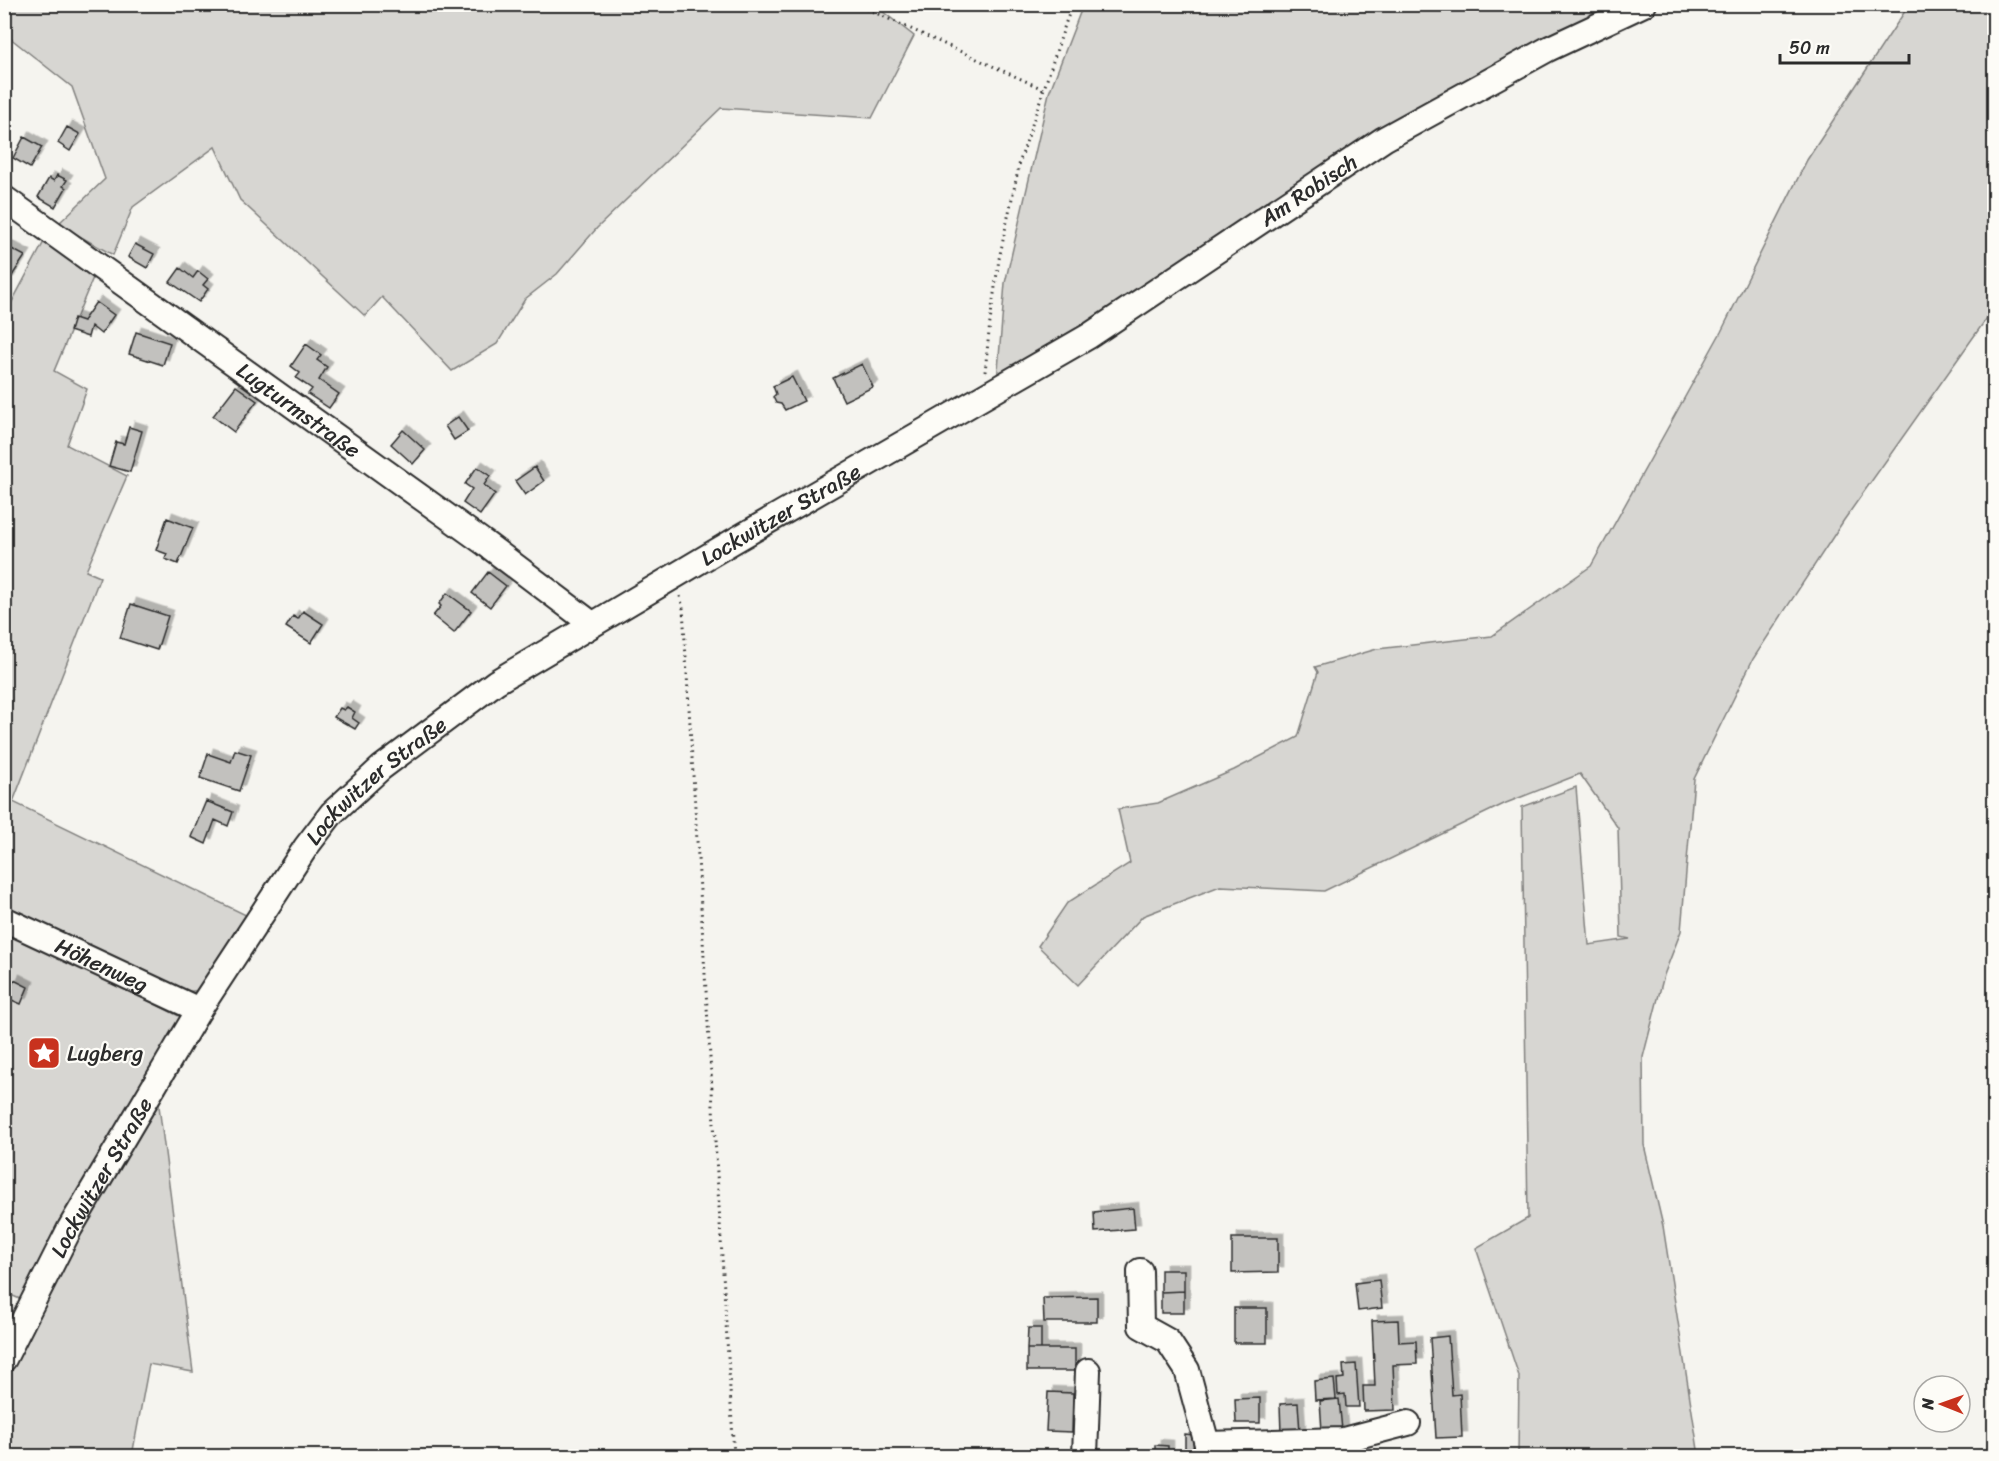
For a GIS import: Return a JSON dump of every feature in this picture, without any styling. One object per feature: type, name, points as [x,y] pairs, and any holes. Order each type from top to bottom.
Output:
[{"type":"street","name":"Am Robisch","points":[[959,411],[1089,336],[1384,139],[1548,49],[1644,4]]},
{"type":"street","name":"Lugturmstraße","points":[[4,198],[467,530],[592,624]]},
{"type":"street","name":"Lockwitzer Straße","points":[[4,1359],[70,1228],[199,1010],[306,847],[347,798],[381,768],[496,682],[959,411]]},
{"type":"street","name":"Höhenweg","points":[[4,919],[199,1010]]},
{"type":"street","points":[[1140,1271],[1141,1326],[1167,1341],[1187,1370],[1207,1450],[1343,1440],[1408,1423]]},
{"type":"street","points":[[1085,1456],[1088,1371]]},
{"type":"path","points":[[856,4],[1043,89]]},
{"type":"path","points":[[986,394],[985,369],[999,259],[1020,161],[1073,4]]},
{"type":"path","points":[[675,578],[683,608],[734,1456]]},
{"type":"shaded area","points":[[873,4],[914,36],[872,118],[721,108],[597,228],[557,274],[525,299],[497,344],[452,371],[382,297],[365,316],[240,200],[215,147],[133,207],[113,255],[58,224],[105,179],[72,87],[5,34],[4,5]]},
{"type":"shaded area","points":[[1083,5],[1637,5],[1437,104],[997,382],[1005,283],[1049,93]]},
{"type":"shaded area","points":[[1909,5],[1994,5],[1994,308],[1844,520],[1753,659],[1694,779],[1681,931],[1664,975],[1643,1057],[1644,1145],[1663,1226],[1699,1456],[1518,1456],[1519,1376],[1476,1248],[1528,1218],[1522,807],[1576,787],[1589,945],[1630,939],[1621,937],[1618,828],[1580,774],[1506,803],[1324,891],[1220,886],[1143,916],[1078,985],[1038,946],[1067,903],[1130,863],[1118,809],[1158,803],[1234,770],[1298,737],[1318,672],[1315,667],[1377,649],[1492,636],[1591,566],[1721,332],[1807,160]]},
{"type":"shaded area","points":[[46,238],[97,268],[54,371],[87,389],[67,445],[127,476],[86,571],[100,577],[13,802],[250,917],[203,990],[173,993],[5,916],[5,315]]},
{"type":"shaded area","points":[[4,928],[181,1017],[184,1032],[22,1300],[4,1292]]},
{"type":"shaded area","points":[[158,1098],[193,1372],[149,1364],[132,1456],[5,1456],[4,1376],[77,1231]]},
{"type":"building","points":[[67,127],[80,134],[70,151],[58,143]]},
{"type":"building","points":[[24,137],[42,147],[30,168],[13,158]]},
{"type":"building","points":[[57,175],[67,180],[63,186],[66,188],[55,207],[38,197],[49,178],[54,181]]},
{"type":"building","points":[[135,244],[154,254],[147,268],[128,257]]},
{"type":"building","points":[[4,245],[25,256],[8,282],[4,280]]},
{"type":"building","points":[[180,268],[193,278],[198,271],[208,279],[203,285],[208,289],[199,302],[170,282]]},
{"type":"building","points":[[96,302],[114,315],[101,334],[91,326],[88,337],[70,331],[74,318],[83,321]]},
{"type":"building","points":[[136,332],[170,343],[163,365],[129,354]]},
{"type":"building","points":[[306,344],[321,355],[317,360],[327,367],[319,380],[339,394],[329,408],[308,394],[312,389],[296,378],[300,373],[291,366]]},
{"type":"building","points":[[862,364],[873,387],[844,401],[833,378]]},
{"type":"building","points":[[792,377],[804,401],[785,410],[781,404],[776,403],[773,397],[776,394],[773,386]]},
{"type":"building","points":[[236,386],[257,401],[234,432],[213,416]]},
{"type":"building","points":[[458,417],[468,431],[454,440],[445,426]]},
{"type":"building","points":[[129,427],[142,431],[130,472],[109,466],[116,442],[124,444]]},
{"type":"building","points":[[403,430],[425,450],[413,464],[391,444]]},
{"type":"building","points":[[477,467],[490,476],[484,485],[495,494],[480,515],[463,503],[472,489],[465,484]]},
{"type":"building","points":[[535,467],[544,481],[525,495],[515,481]]},
{"type":"building","points":[[167,518],[193,528],[178,564],[165,559],[167,554],[156,550]]},
{"type":"building","points":[[488,572],[506,586],[490,607],[472,593]]},
{"type":"building","points":[[447,593],[471,611],[454,633],[433,616]]},
{"type":"building","points":[[131,604],[168,616],[157,650],[120,638]]},
{"type":"building","points":[[303,611],[323,624],[311,643],[286,627],[293,616],[298,619]]},
{"type":"building","points":[[347,707],[355,712],[352,718],[359,723],[355,729],[334,717],[340,708],[344,710]]},
{"type":"building","points":[[235,750],[251,755],[239,791],[200,778],[208,754],[231,762]]},
{"type":"building","points":[[206,801],[233,812],[228,826],[215,820],[206,844],[191,837]]},
{"type":"building","points":[[14,980],[28,987],[21,1004],[7,998]]},
{"type":"building","points":[[1133,1208],[1135,1229],[1095,1232],[1094,1212]]},
{"type":"building","points":[[1232,1238],[1278,1238],[1278,1272],[1232,1273]]},
{"type":"building","points":[[1161,1270],[1184,1270],[1184,1291],[1161,1292]]},
{"type":"building","points":[[1379,1280],[1382,1308],[1358,1311],[1355,1283]]},
{"type":"building","points":[[1184,1291],[1184,1313],[1161,1313],[1161,1292]]},
{"type":"building","points":[[1097,1297],[1097,1322],[1044,1322],[1043,1298]]},
{"type":"building","points":[[1234,1308],[1267,1308],[1267,1343],[1234,1343]]},
{"type":"building","points":[[1398,1320],[1399,1342],[1416,1341],[1417,1364],[1393,1365],[1395,1410],[1364,1411],[1363,1386],[1375,1386],[1372,1321]]},
{"type":"building","points":[[1028,1328],[1041,1328],[1041,1349],[1027,1349]]},
{"type":"building","points":[[1448,1336],[1452,1395],[1460,1394],[1462,1437],[1436,1438],[1430,1338]]},
{"type":"building","points":[[1027,1349],[1075,1349],[1075,1371],[1027,1371]]},
{"type":"building","points":[[1356,1364],[1359,1407],[1346,1407],[1345,1394],[1338,1395],[1337,1379],[1344,1378],[1343,1365]]},
{"type":"building","points":[[1334,1379],[1336,1399],[1315,1400],[1314,1381]]},
{"type":"building","points":[[1048,1392],[1073,1393],[1072,1432],[1046,1431]]},
{"type":"building","points":[[1260,1398],[1260,1423],[1236,1423],[1235,1399]]},
{"type":"building","points":[[1339,1399],[1342,1430],[1322,1431],[1320,1401]]},
{"type":"building","points":[[1298,1403],[1300,1432],[1281,1433],[1280,1404]]},
{"type":"building","points":[[1185,1434],[1194,1435],[1193,1450],[1185,1450]]},
{"type":"building","points":[[1155,1445],[1168,1446],[1168,1456],[1155,1456]]},
{"type":"place","name":"Lugberg","points":[[44,1053]]}]
